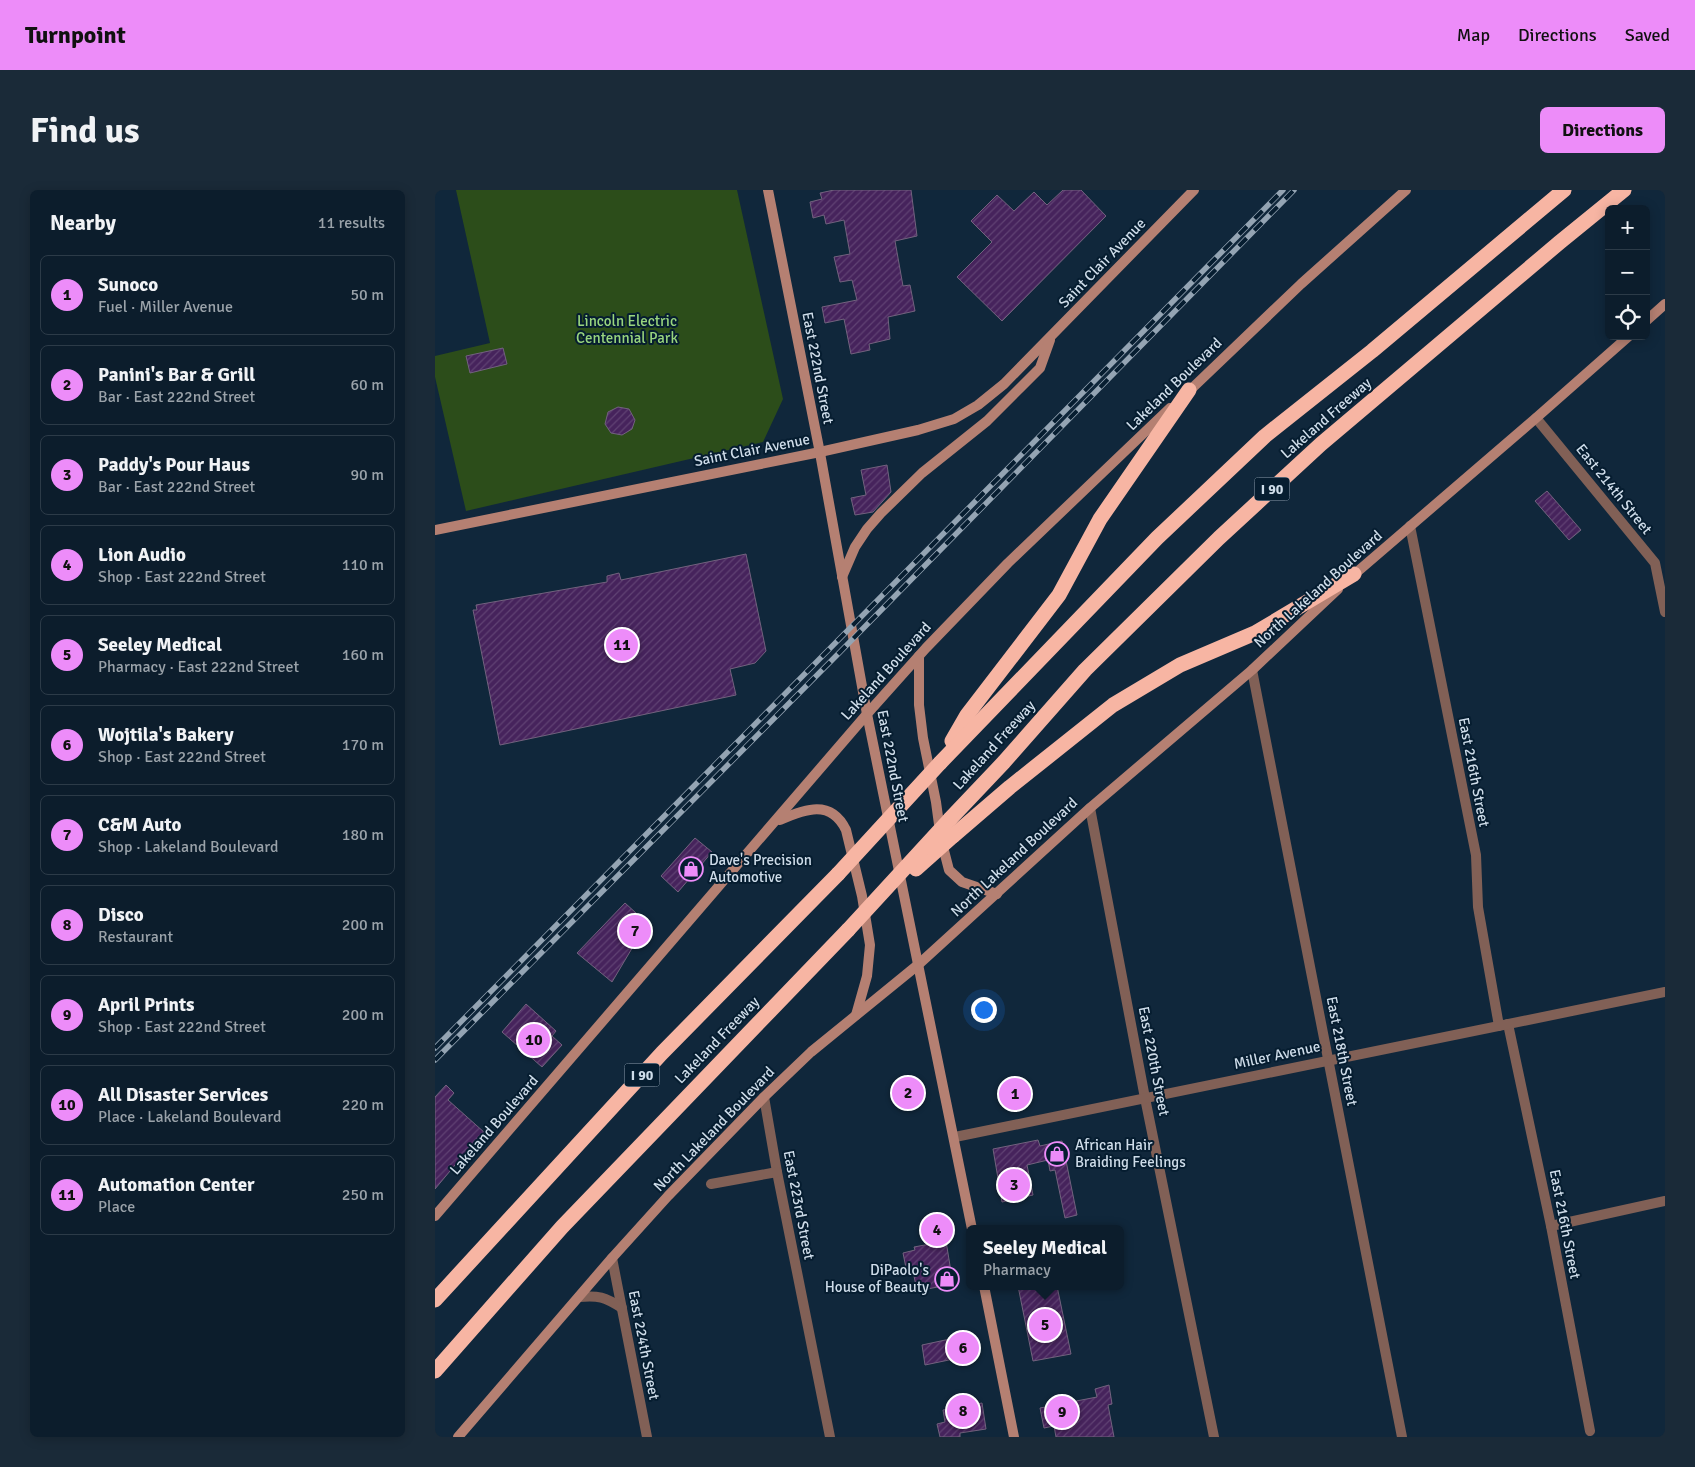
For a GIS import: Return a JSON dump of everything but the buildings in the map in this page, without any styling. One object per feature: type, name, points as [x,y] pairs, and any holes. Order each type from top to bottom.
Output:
[{"type":"highway","name":"Lakeland Freeway","points":[[435,1300],[662,1054],[838,874],[940,763],[1157,538],[1265,436],[1372,351],[1564,190]]},
{"type":"highway","name":"Lakeland Freeway","points":[[435,1371],[561,1227],[848,930],[1004,762],[1085,670],[1219,538],[1321,444],[1624,190]]},
{"type":"highway","points":[[940,763],[967,715],[1059,595],[1100,519],[1189,390]]},
{"type":"highway","points":[[848,930],[1011,786],[1113,705],[1180,665],[1255,633],[1354,574]]},
{"type":"highway","points":[[435,1296],[451,1282]]},
{"type":"highway","points":[[435,1382],[472,1330]]},
{"type":"street","name":"East 222nd Street","points":[[768,190],[867,714],[972,1225]]},
{"type":"street","name":"Saint Clair Avenue","points":[[435,530],[819,452],[918,430],[954,419],[978,405],[1004,384],[1194,190]]},
{"type":"street","name":"Lakeland Boulevard","points":[[435,1216],[919,656],[1008,563],[1301,284],[1406,190]]},
{"type":"street","points":[[1650,317],[1665,304]]},
{"type":"street","points":[[842,578],[855,547],[867,529],[922,473],[987,421],[1040,368],[1051,336]]},
{"type":"street","name":"North Lakeland Boulevard","points":[[458,1437],[612,1258],[668,1196],[763,1097],[811,1052],[919,964],[1090,808],[1252,670],[1354,574],[1624,340]]},
{"type":"street","name":"East 214th Street","points":[[1536,418],[1655,563],[1665,612]]},
{"type":"street","name":"East 216th Street","points":[[1410,526],[1476,855],[1478,907],[1551,1226],[1590,1431]]},
{"type":"street","points":[[919,656],[919,705],[923,738],[941,838],[949,870],[961,882],[997,894]]},
{"type":"street","name":"East 218th Street","points":[[1252,670],[1402,1437]]},
{"type":"street","name":"East 220th Street","points":[[1090,808],[1145,1098],[1214,1437]]},
{"type":"street","points":[[776,821],[799,812],[817,809],[826,810],[842,821],[846,830],[862,896],[870,945],[867,976],[856,1014]]},
{"type":"street","name":"Miller Avenue","points":[[955,1137],[1665,992]]},
{"type":"street","name":"East 223rd Street","points":[[763,1097],[830,1437]]},
{"type":"street","points":[[711,1184],[777,1172]]},
{"type":"street","points":[[1551,1226],[1665,1201]]},
{"type":"street","name":"East 224th Street","points":[[612,1258],[647,1437]]},
{"type":"street","points":[[985,1290],[1014,1437]]},
{"type":"street","points":[[579,1297],[593,1295],[606,1298],[622,1308]]},
{"type":"green space","name":"Lincoln Electric Centennial Park","points":[[456,190],[737,190],[783,399],[763,442],[466,511],[435,377],[435,356],[490,343]]},
{"type":"railway","points":[[435,1048],[1283,190]]},
{"type":"railway","points":[[435,1060],[840,652],[1294,190]]},
{"type":"place","name":"Automation Center","points":[[622,645]]},
{"type":"place","name":"Dave's Precision Automotive","points":[[691,869]]},
{"type":"place","name":"C&M Auto","points":[[635,931]]},
{"type":"place","name":"All Disaster Services","points":[[534,1040]]},
{"type":"place","name":"Panini's Bar & Grill","points":[[908,1093]]},
{"type":"place","name":"Sunoco","points":[[1015,1094]]},
{"type":"place","name":"African Hair Braiding Feelings","points":[[1057,1154]]},
{"type":"place","name":"Paddy's Pour Haus","points":[[1014,1185]]},
{"type":"place","name":"Lion Audio","points":[[937,1230]]},
{"type":"place","name":"DiPaolo's House of Beauty","points":[[947,1279]]},
{"type":"place","name":"Seeley Medical","points":[[1045,1325]]},
{"type":"place","name":"Wojtila's Bakery","points":[[963,1348]]},
{"type":"place","name":"Disco","points":[[963,1411]]},
{"type":"place","name":"April Prints","points":[[1062,1412]]}]
